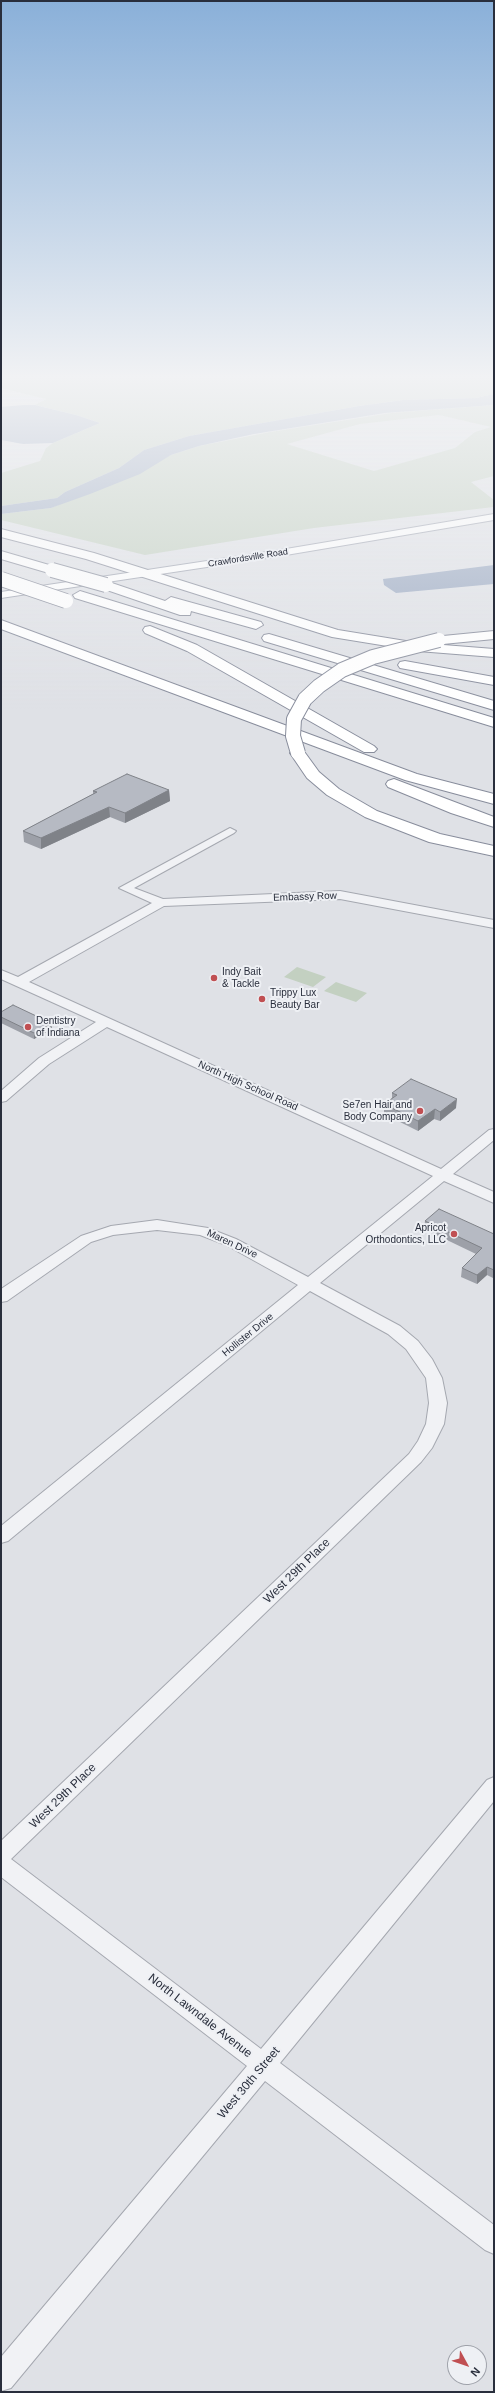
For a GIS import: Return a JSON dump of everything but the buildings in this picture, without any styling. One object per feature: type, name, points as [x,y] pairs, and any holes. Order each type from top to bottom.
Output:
[{"type":"highway","points":[[1,533],[90,556],[117,566],[144,568],[291,621],[337,634],[418,647],[494,653]]},
{"type":"highway","points":[[1,555],[494,706]]},
{"type":"highway","points":[[1,571],[494,723]]},
{"type":"highway","points":[[1,579],[139,626],[192,648],[387,760],[443,785]]},
{"type":"highway","points":[[106,586],[172,601],[384,660],[494,681]]},
{"type":"highway","points":[[1,624],[411,777],[494,799]]},
{"type":"highway","points":[[494,635],[439,640],[373,657],[342,670],[319,686],[305,699],[294,719],[293,736],[298,753],[314,775],[333,792],[371,814],[434,838],[494,851]]},
{"type":"highway","points":[[139,676],[356,769],[457,810],[494,822]]},
{"type":"main road","name":"Crawfordsville Road","points":[[295,539],[494,512]]},
{"type":"main road","name":"Crawfordsville Road","points":[[1,595],[144,568],[494,517]]},
{"type":"main road","points":[[1,583],[117,566]]},
{"type":"street","name":"Embassy Row","points":[[230,831],[125,888],[161,903],[340,895],[494,924]]},
{"type":"street","name":"Embassy Row","points":[[19,982],[161,903]]},
{"type":"street","name":"North High School Road","points":[[1,974],[494,1198]]},
{"type":"street","points":[[1,1098],[44,1061],[106,1022]]},
{"type":"street","name":"Hollister Drive","points":[[1,1536],[494,1133]]},
{"type":"street","name":"Maren Drive","points":[[1,1297],[81,1242],[111,1231],[143,1225],[183,1227],[215,1234],[310,1284]]},
{"type":"street","name":"West 29th Place","points":[[1,1855],[415,1458],[426,1444],[435,1424],[438,1403],[434,1378],[423,1359],[412,1345],[394,1330],[310,1284]]},
{"type":"street","name":"West 30th Street","points":[[1,2378],[264,2065],[494,1786]]},
{"type":"street","name":"North Lawndale Avenue","points":[[1,1864],[494,2241]]},
{"type":"green space","points":[[1,488],[75,488],[57,498],[1,506]]},
{"type":"green space","points":[[97,488],[478,488],[494,500],[494,507],[314,528],[145,555],[1,520],[1,514],[51,508]]},
{"type":"green space","points":[[297,967],[326,977],[313,987],[284,977]]},
{"type":"green space","points":[[336,982],[367,993],[356,1002],[324,991]]},
{"type":"water","points":[[75,488],[106,488],[51,508],[1,514],[1,506],[57,498]]},
{"type":"water","points":[[494,565],[494,584],[396,593],[384,585],[383,579]]},
{"type":"place","name":"Indy Bait & Tackle","points":[[214,978]]},
{"type":"place","name":"Trippy Lux Beauty Bar","points":[[262,999]]},
{"type":"place","name":"Dentistry of Indiana","points":[[28,1027]]},
{"type":"place","name":"Se7en Hair and Body Company","points":[[420,1111]]},
{"type":"place","name":"Apricot Orthodontics, LLC","points":[[454,1234]]}]
